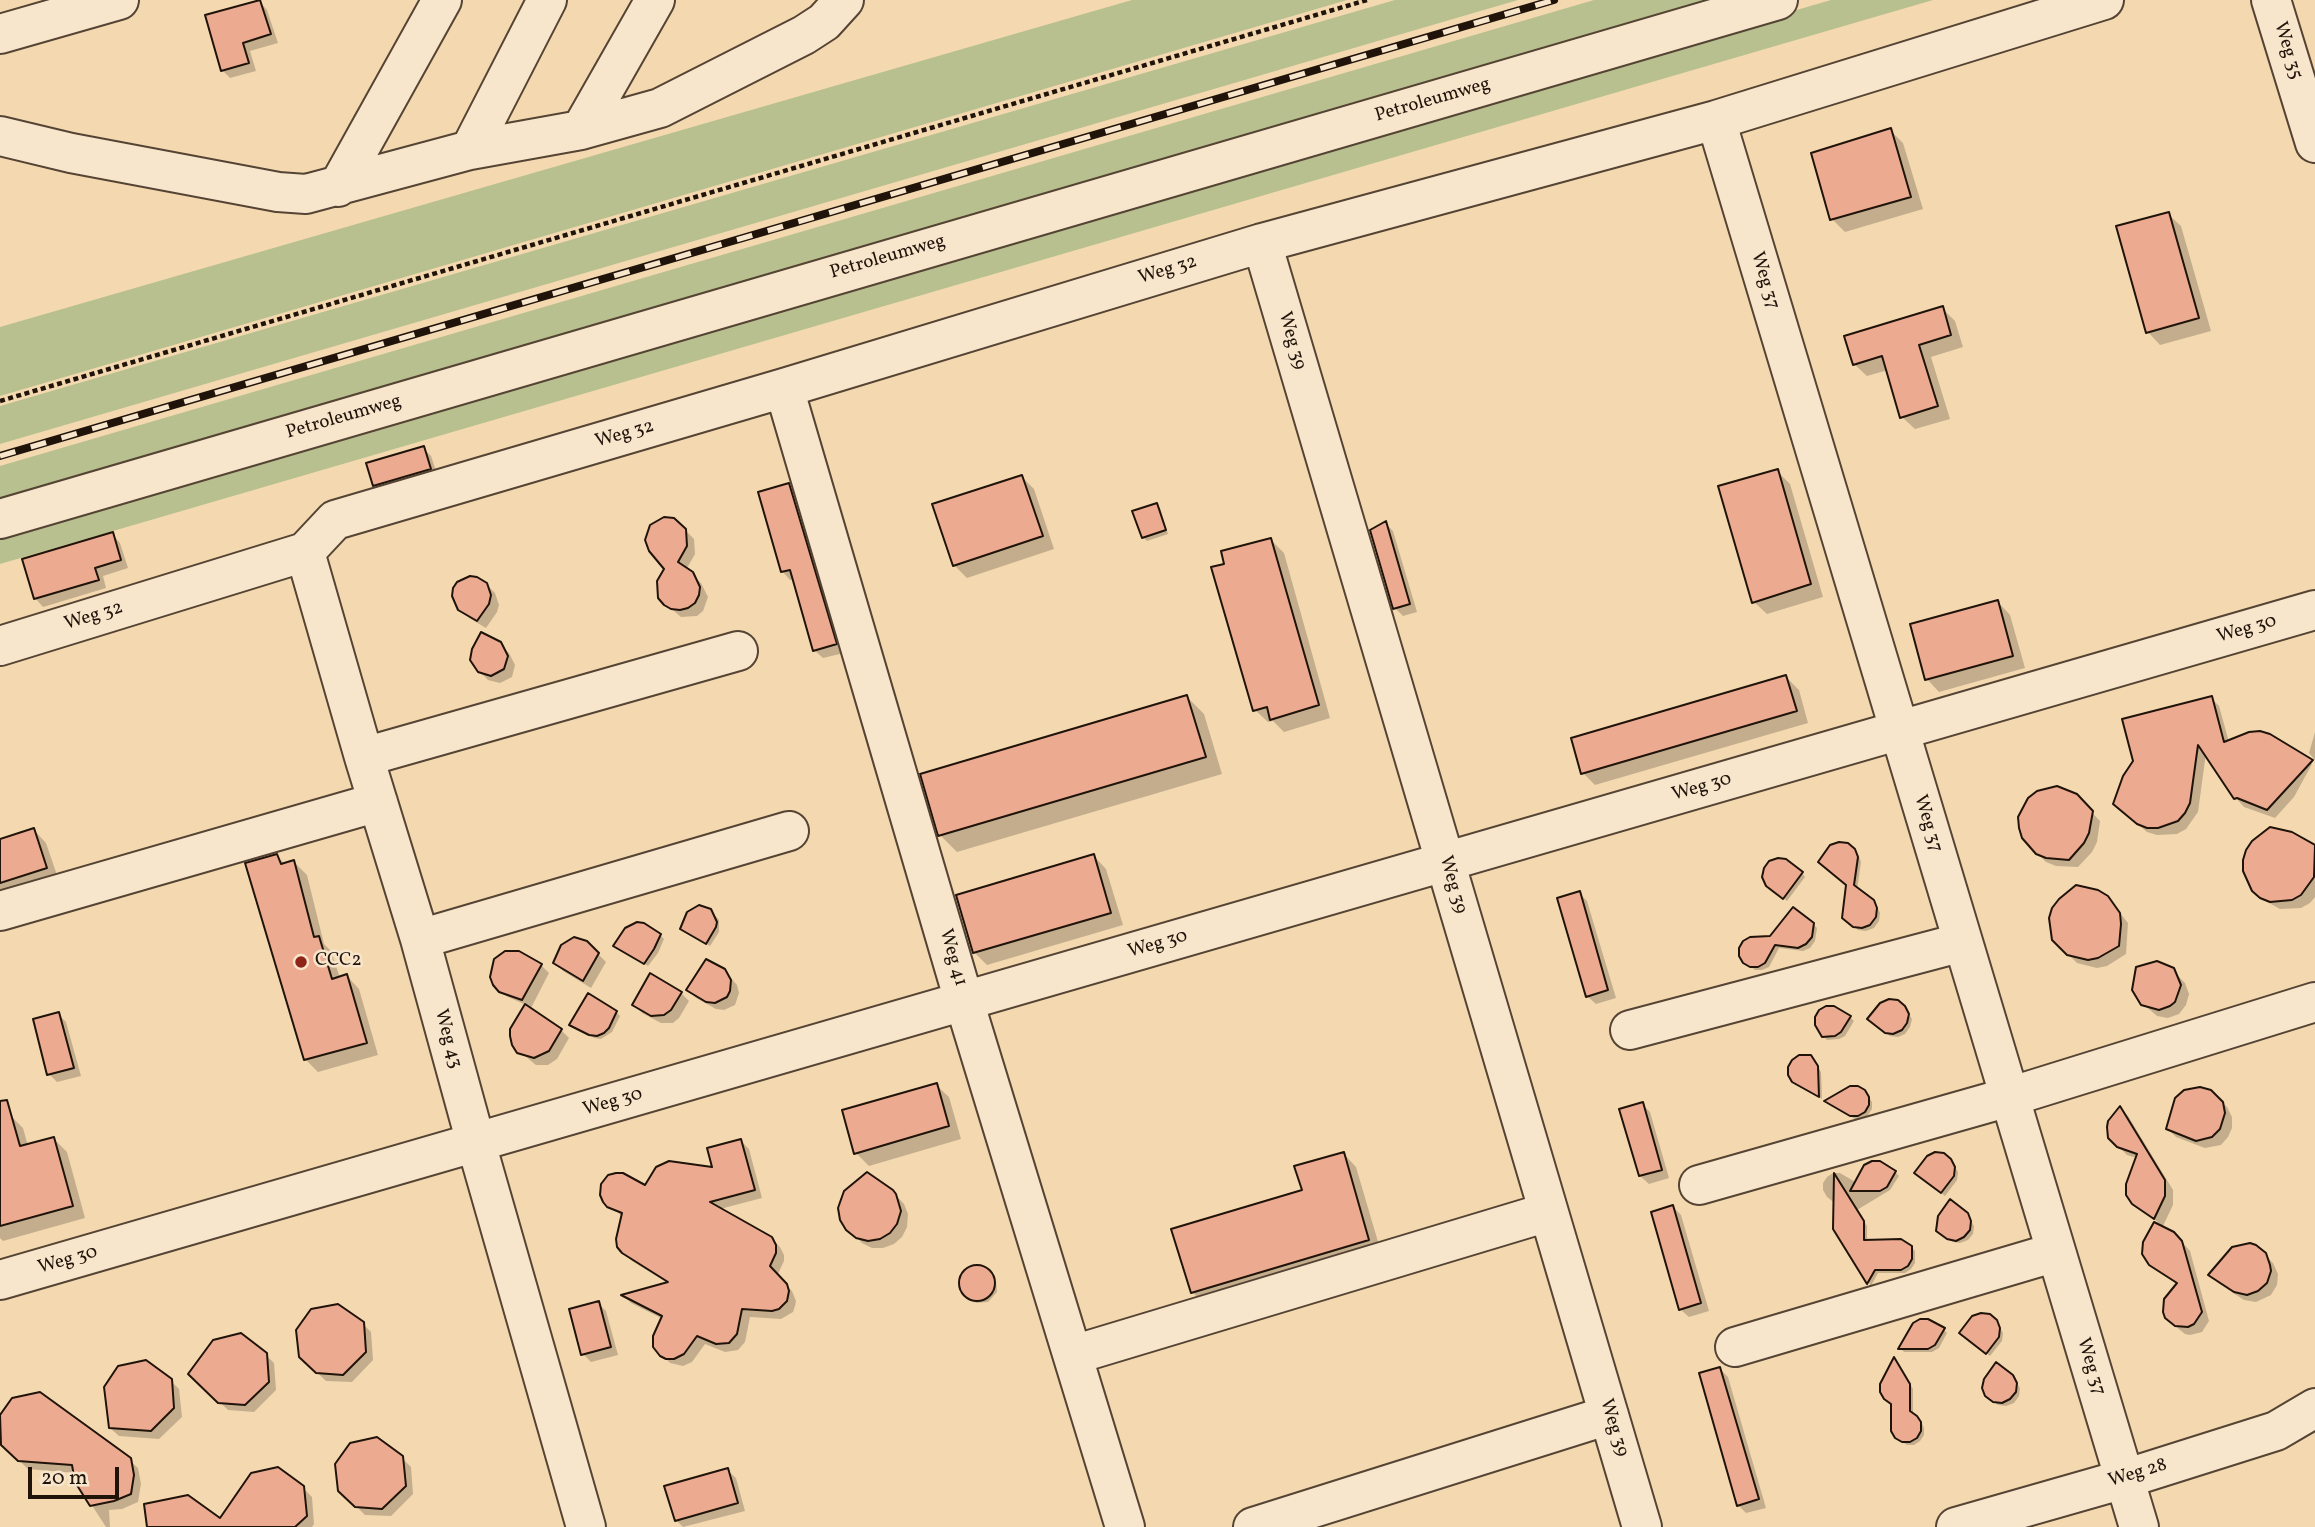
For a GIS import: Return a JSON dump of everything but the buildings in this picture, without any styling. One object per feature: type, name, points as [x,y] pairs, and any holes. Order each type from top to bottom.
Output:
[{"type":"street","points":[[0,34],[119,0]]},
{"type":"street","points":[[338,187],[442,0]]},
{"type":"street","points":[[470,150],[547,0]]},
{"type":"street","points":[[580,130],[655,0]]},
{"type":"street","points":[[0,136],[71,153],[278,192],[306,194],[470,150],[580,130],[660,108],[804,35],[824,22],[844,0]]},
{"type":"street","name":"Petroleumweg","points":[[0,519],[1778,0]]},
{"type":"street","name":"Weg 32","points":[[0,646],[305,552],[335,520],[1262,243],[1716,120],[2104,0]]},
{"type":"street","name":"Weg 35","points":[[2271,0],[2315,143]]},
{"type":"street","name":"Weg 37","points":[[1716,120],[2139,1527]]},
{"type":"street","name":"Weg 39","points":[[1262,243],[1642,1527]]},
{"type":"street","name":"Weg 41","points":[[784,388],[964,1001],[1125,1527]]},
{"type":"street","name":"Weg 43","points":[[305,552],[377,802],[420,939],[475,1143],[586,1527]]},
{"type":"street","name":"Weg 30","points":[[0,1280],[2315,610]]},
{"type":"street","points":[[364,757],[738,651]]},
{"type":"street","points":[[0,912],[377,802]]},
{"type":"street","points":[[420,939],[789,831]]},
{"type":"street","points":[[1630,1030],[1963,942]]},
{"type":"street","points":[[1699,1185],[2009,1097],[2315,1002]]},
{"type":"street","points":[[1073,1354],[1548,1212]]},
{"type":"street","points":[[1735,1347],[2056,1252]]},
{"type":"street","name":"Weg 28","points":[[1956,1527],[2124,1479],[2276,1431],[2315,1408]]},
{"type":"street","points":[[1252,1527],[1609,1415]]},
{"type":"path","points":[[0,401],[1367,0]]},
{"type":"green space","points":[[1132,0],[1347,0],[0,396],[0,327]]},
{"type":"green space","points":[[1395,0],[1518,0],[0,444],[0,406]]},
{"type":"green space","points":[[1594,0],[1719,0],[0,502],[0,466]]},
{"type":"green space","points":[[1831,0],[1933,0],[0,564],[0,534]]},
{"type":"railway","points":[[0,456],[1554,0]]},
{"type":"place","name":"CCC2","points":[[301,962]]}]
